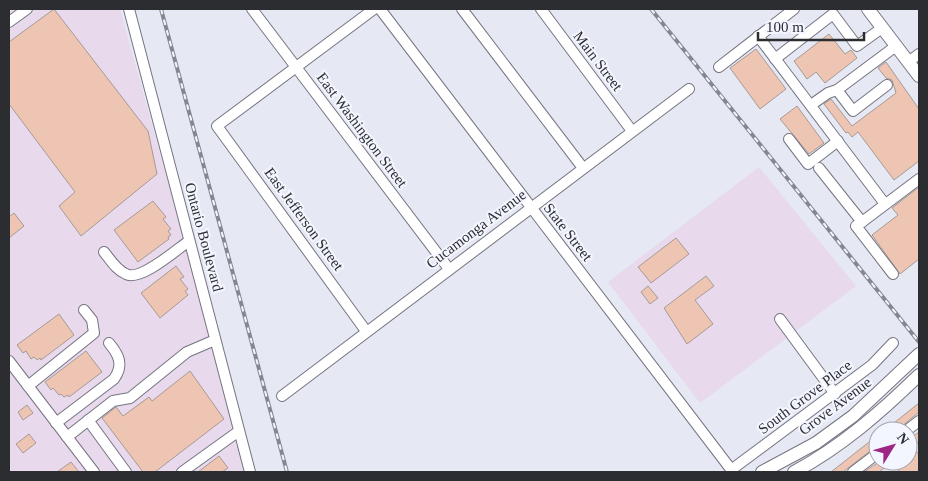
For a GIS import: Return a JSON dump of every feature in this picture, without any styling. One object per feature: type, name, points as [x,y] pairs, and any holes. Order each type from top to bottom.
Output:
[{"type":"main road","points":[[868,9],[919,76]]},
{"type":"main road","name":"Grove Avenue","points":[[762,472],[816,443],[853,416],[919,354]]},
{"type":"main road","name":"Grove Avenue","points":[[794,472],[822,456],[864,424],[919,374]]},
{"type":"street","points":[[9,22],[27,9]]},
{"type":"street","name":"Ontario Boulevard","points":[[129,9],[250,472]]},
{"type":"street","name":"East Washington Street","points":[[252,9],[449,269]]},
{"type":"street","points":[[296,67],[374,9]]},
{"type":"street","name":"State Street","points":[[380,9],[732,471]]},
{"type":"street","points":[[462,9],[583,168]]},
{"type":"street","name":"Main Street","points":[[541,9],[632,131]]},
{"type":"street","points":[[719,66],[794,9]]},
{"type":"street","points":[[775,59],[833,14],[857,46],[882,28]]},
{"type":"street","points":[[758,36],[885,204]]},
{"type":"street","points":[[811,105],[828,93],[837,90],[896,46]]},
{"type":"street","points":[[908,62],[919,54]]},
{"type":"street","name":"East Jefferson Street","points":[[296,67],[217,126],[366,331]]},
{"type":"street","points":[[837,90],[853,111],[887,84]]},
{"type":"street","name":"Cucamonga Avenue","points":[[282,396],[689,89]]},
{"type":"street","points":[[789,139],[808,164],[838,141]]},
{"type":"street","points":[[819,168],[862,222]]},
{"type":"street","points":[[893,274],[856,226],[919,178]]},
{"type":"street","points":[[104,252],[119,270],[127,276],[139,276],[189,241]]},
{"type":"street","points":[[28,386],[94,334],[92,320],[84,310]]},
{"type":"street","points":[[780,319],[835,394]]},
{"type":"street","points":[[67,437],[113,401],[130,398],[187,352],[215,340]]},
{"type":"street","points":[[56,423],[114,379],[120,371],[116,352],[109,343]]},
{"type":"street","name":"South Grove Place","points":[[732,471],[872,365],[893,343]]},
{"type":"street","points":[[9,361],[94,472]]},
{"type":"street","points":[[88,420],[126,472]]},
{"type":"street","points":[[182,472],[239,431]]},
{"type":"street","points":[[853,472],[868,461]]},
{"type":"shaded area","points":[[9,9],[120,9],[248,472],[9,472]]},
{"type":"shaded area","points":[[759,167],[856,286],[700,403],[608,282]]},
{"type":"building","points":[[54,9],[148,131],[157,174],[81,236],[59,206],[75,192],[9,104],[9,42]]},
{"type":"building","points":[[829,34],[845,54],[851,50],[857,58],[825,83],[816,72],[807,79],[794,61]]},
{"type":"building","points":[[756,49],[786,89],[760,109],[730,68]]},
{"type":"building","points":[[886,62],[919,109],[919,161],[894,180],[858,132],[852,137],[848,132],[846,133],[824,104],[831,99],[852,126],[896,93],[892,80],[886,78],[878,68]]},
{"type":"building","points":[[797,106],[824,143],[809,154],[780,119]]},
{"type":"building","points":[[919,187],[919,259],[900,274],[872,235],[898,215],[892,208]]},
{"type":"building","points":[[153,201],[166,217],[163,219],[171,229],[168,231],[171,235],[168,237],[169,239],[138,262],[114,230]]},
{"type":"building","points":[[14,213],[24,226],[9,238],[9,217]]},
{"type":"building","points":[[676,238],[689,254],[651,283],[638,267]]},
{"type":"building","points":[[176,266],[184,277],[180,279],[188,289],[185,291],[188,295],[160,318],[141,293]]},
{"type":"building","points":[[706,276],[714,286],[695,300],[713,324],[687,344],[664,308]]},
{"type":"building","points":[[648,286],[658,298],[650,304],[641,292]]},
{"type":"building","points":[[59,314],[74,335],[41,360],[40,358],[37,360],[34,357],[31,359],[26,351],[23,353],[17,345]]},
{"type":"building","points":[[86,351],[102,372],[69,397],[68,395],[64,397],[61,394],[59,395],[53,388],[51,390],[45,382]]},
{"type":"building","points":[[190,371],[224,419],[155,472],[143,472],[102,418],[116,407],[123,416],[149,397],[152,401]]},
{"type":"building","points":[[919,403],[919,412],[908,421],[896,421]]},
{"type":"building","points":[[27,405],[33,413],[23,420],[18,412]]},
{"type":"building","points":[[29,434],[36,443],[23,453],[16,444]]},
{"type":"building","points":[[868,443],[868,453],[843,472],[831,472]]},
{"type":"building","points":[[918,454],[919,472],[900,472],[918,471]]},
{"type":"building","points":[[219,456],[228,468],[222,472],[198,472]]},
{"type":"building","points":[[71,462],[79,472],[57,472]]},
{"type":"building","points":[[868,469],[868,471],[880,471],[879,472],[864,472]]},
{"type":"railway","points":[[161,9],[287,472]]},
{"type":"railway","points":[[651,9],[919,342]]}]
